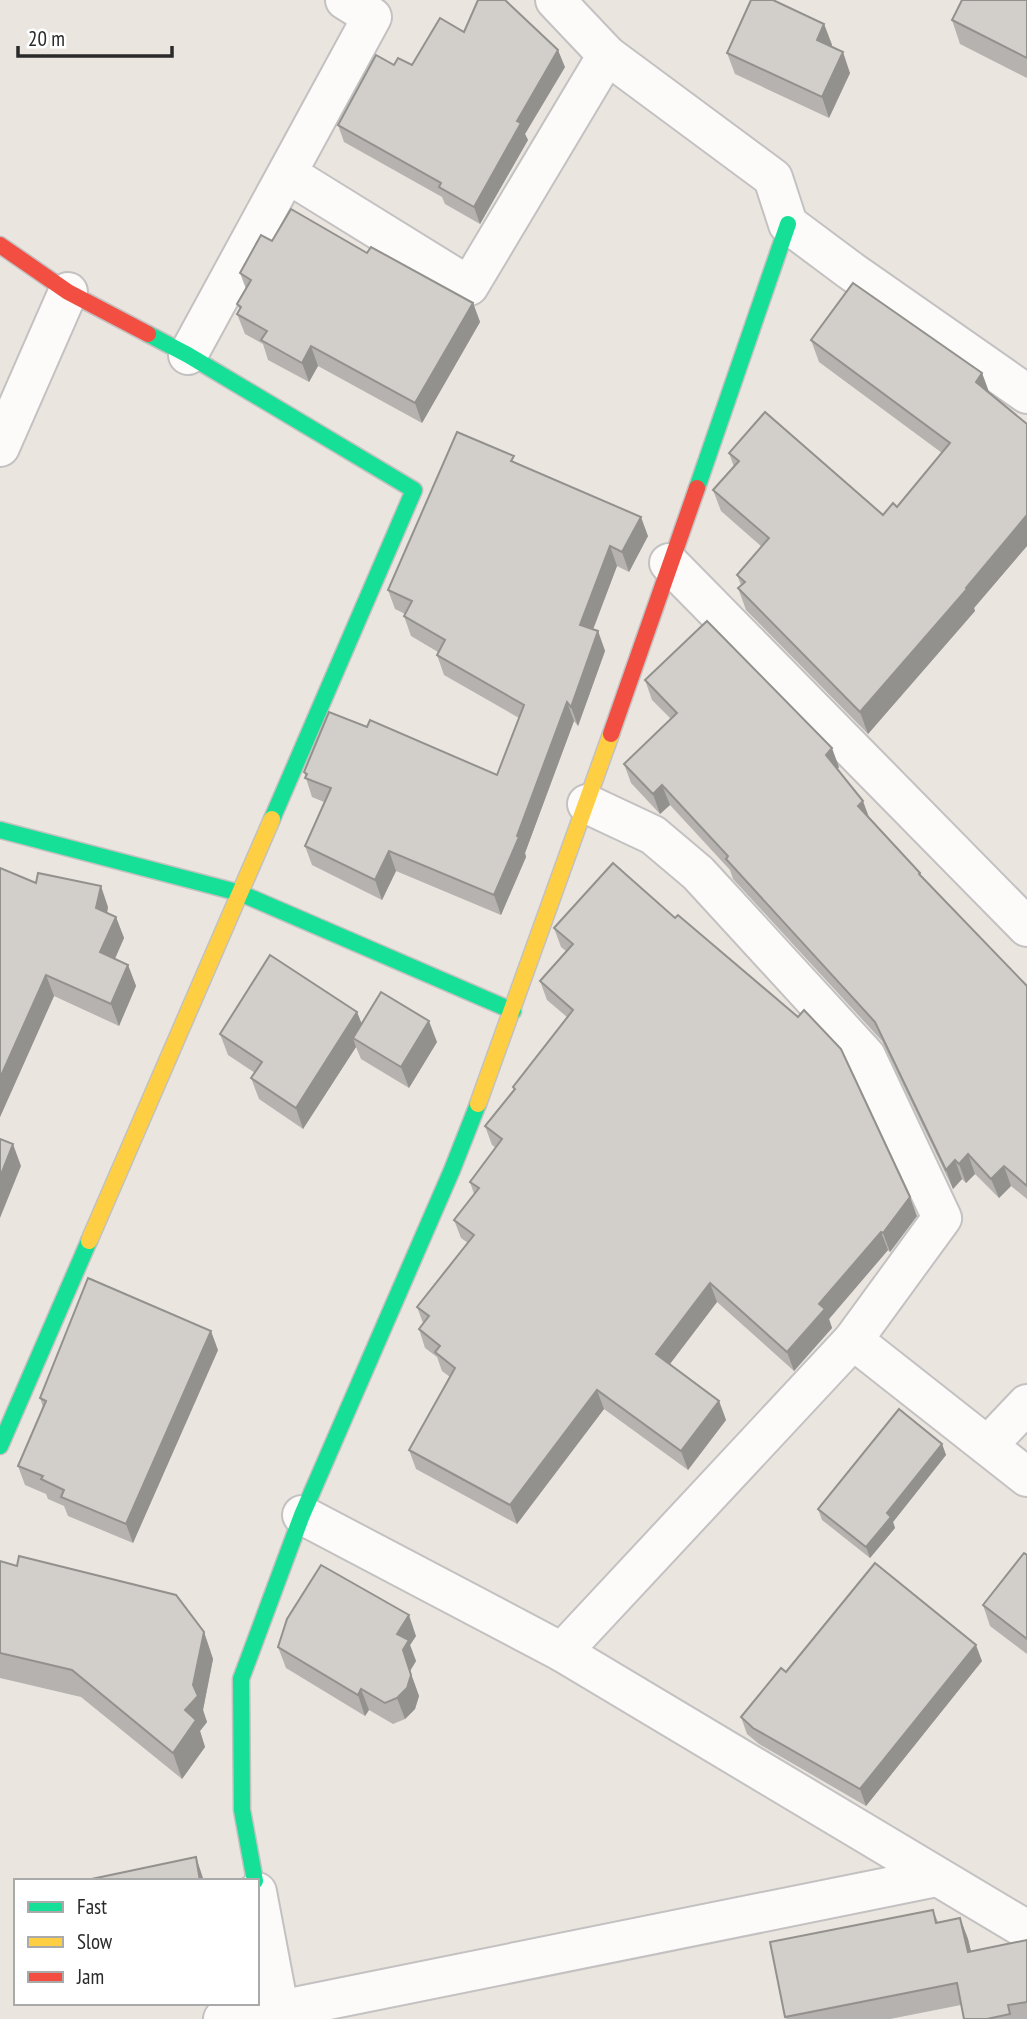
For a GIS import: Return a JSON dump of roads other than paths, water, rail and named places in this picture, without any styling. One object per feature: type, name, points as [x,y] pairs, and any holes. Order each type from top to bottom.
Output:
[{"type":"street","points":[[188,355],[372,17],[345,0]]},
{"type":"street","points":[[555,0],[607,55],[773,178],[788,224],[850,271],[1027,394]]},
{"type":"street","points":[[288,174],[470,286],[607,55]]},
{"type":"street","points":[[255,1879],[242,1810],[242,1679],[302,1515],[452,1170],[513,1011],[788,224]]},
{"type":"street","points":[[0,245],[68,292],[188,355],[414,489],[0,1446]]},
{"type":"street","points":[[0,447],[68,292]]},
{"type":"street","points":[[670,563],[1027,927]]},
{"type":"street","points":[[562,1652],[853,1340],[942,1218],[866,1056],[698,873],[653,835],[587,804]]},
{"type":"street","points":[[0,830],[240,893],[513,1011]]},
{"type":"street","points":[[853,1340],[1027,1477]]},
{"type":"street","points":[[988,1445],[1027,1404]]},
{"type":"street","points":[[302,1515],[562,1652],[1027,1930]]},
{"type":"street","points":[[223,2019],[280,2015],[937,1877]]},
{"type":"street","points":[[259,1903],[280,2015]]}]
